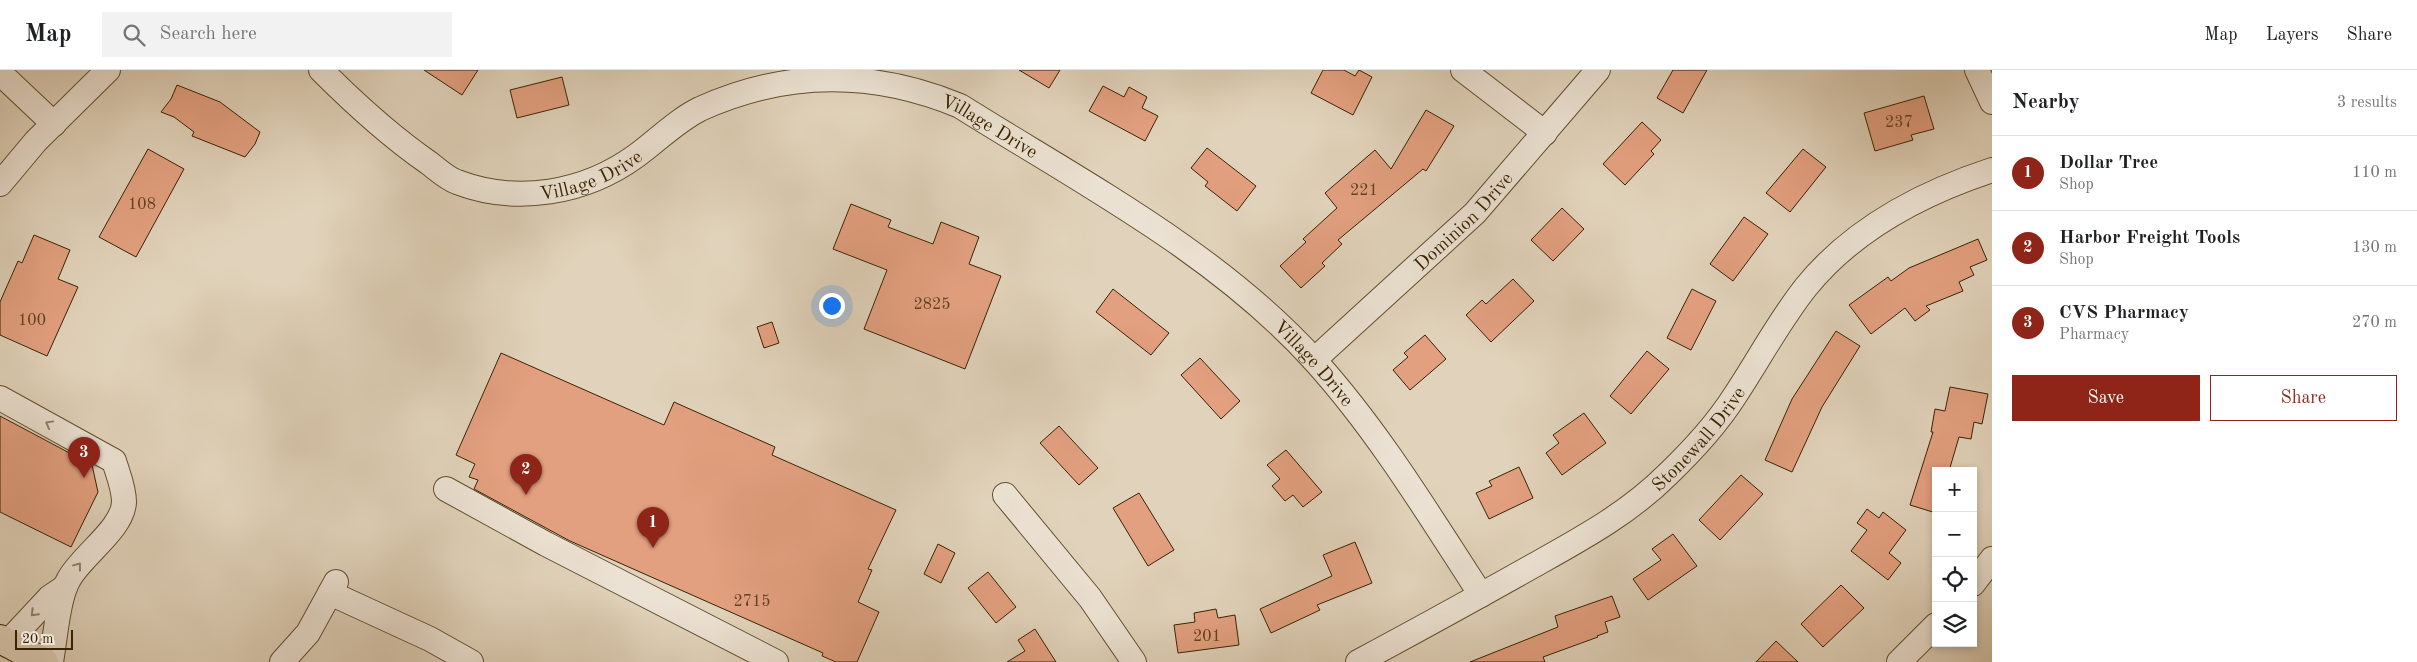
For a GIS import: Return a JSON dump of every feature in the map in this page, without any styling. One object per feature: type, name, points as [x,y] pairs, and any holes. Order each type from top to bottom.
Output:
[{"type":"main road","points":[[2,641],[44,662]]},
{"type":"street","points":[[0,184],[54,124],[108,70]]},
{"type":"street","name":"Village Drive","points":[[321,70],[365,113],[409,149],[455,182],[501,193],[530,194],[578,186],[608,173],[636,156],[668,129],[698,109],[730,94],[759,85],[798,77],[837,74],[866,76],[901,83],[935,94],[960,106],[1167,236],[1223,277],[1270,317],[1314,360],[1348,400],[1404,477],[1481,595]]},
{"type":"street","points":[[1463,70],[1544,133]]},
{"type":"street","name":"Dominion Drive","points":[[1314,360],[1474,213],[1598,70]]},
{"type":"street","points":[[1977,70],[1992,102]]},
{"type":"street","points":[[0,73],[54,124]]},
{"type":"street","name":"Stonewall Drive","points":[[1358,662],[1592,533],[1630,506],[1666,476],[1699,442],[1733,399],[1806,288],[1834,256],[1860,235],[1895,213],[1940,190],[1992,170]]},
{"type":"street","points":[[0,398],[114,461],[124,492],[122,514],[81,562],[65,587],[51,662]]},
{"type":"street","points":[[446,489],[546,544],[776,662]]},
{"type":"street","points":[[1005,495],[1090,598],[1134,662]]},
{"type":"street","points":[[1977,579],[1992,559]]},
{"type":"street","points":[[2,641],[50,597],[65,587]]},
{"type":"street","points":[[282,662],[308,633],[333,588],[471,662]]},
{"type":"street","points":[[1899,662],[1932,630]]},
{"type":"building","points":[[424,70],[478,70],[462,95]]},
{"type":"building","points":[[1019,70],[1060,70],[1049,88]]},
{"type":"building","points":[[1323,70],[1344,70],[1355,76],[1359,70],[1372,77],[1353,115],[1311,93]]},
{"type":"building","points":[[1673,70],[1707,70],[1683,113],[1657,98]]},
{"type":"building","points":[[562,77],[569,105],[517,118],[510,90]]},
{"type":"building","points":[[177,85],[220,102],[260,132],[255,144],[245,157],[192,136],[194,132],[174,117],[161,112],[171,99]]},
{"type":"building","points":[[1103,86],[1124,97],[1129,87],[1147,97],[1142,108],[1158,116],[1145,141],[1089,111]]},
{"type":"building","points":[[1924,96],[1934,129],[1911,135],[1913,140],[1875,151],[1864,113]]},
{"type":"building","points":[[1426,110],[1454,126],[1426,171],[1423,169],[1338,240],[1342,244],[1322,263],[1325,266],[1301,288],[1280,266],[1306,242],[1303,239],[1337,208],[1325,193],[1375,150],[1391,169]]},
{"type":"building","points":[[1642,122],[1661,140],[1651,151],[1654,154],[1625,185],[1603,164]]},
{"type":"building","points":[[1207,148],[1256,186],[1237,211],[1205,186],[1208,182],[1191,168]]},
{"type":"building","points":[[148,149],[184,169],[136,257],[99,237]]},
{"type":"building","points":[[1803,149],[1826,167],[1790,212],[1766,193]]},
{"type":"building","points":[[851,204],[891,220],[888,227],[933,244],[941,222],[979,237],[969,264],[1001,276],[965,369],[864,329],[887,270],[833,249]]},
{"type":"building","points":[[1562,208],[1584,229],[1553,261],[1531,240]]},
{"type":"building","points":[[1744,217],[1768,234],[1733,281],[1710,264]]},
{"type":"building","points":[[34,235],[70,250],[58,279],[78,287],[47,356],[0,335],[0,302],[18,261],[22,263]]},
{"type":"building","points":[[1978,239],[1987,260],[1970,267],[1974,275],[1959,282],[1963,291],[1926,306],[1930,310],[1915,321],[1905,308],[1871,334],[1849,305],[1888,277],[1891,281],[1909,268]]},
{"type":"building","points":[[1513,279],[1534,301],[1491,342],[1466,315],[1482,300],[1486,304]]},
{"type":"building","points":[[1113,289],[1169,333],[1151,355],[1096,312]]},
{"type":"building","points":[[1692,289],[1716,301],[1691,350],[1667,338]]},
{"type":"building","points":[[772,322],[779,343],[764,348],[757,327]]},
{"type":"building","points":[[1836,331],[1860,346],[1822,407],[1792,472],[1765,460],[1792,399]]},
{"type":"building","points":[[1425,335],[1446,359],[1410,390],[1393,370],[1408,357],[1404,353]]},
{"type":"building","points":[[1647,351],[1669,369],[1631,414],[1610,396]]},
{"type":"building","points":[[501,353],[664,425],[674,402],[775,447],[772,455],[896,510],[868,569],[872,570],[858,602],[879,612],[857,662],[836,662],[822,656],[823,653],[570,541],[474,489],[478,480],[469,477],[475,464],[456,455]]},
{"type":"building","points":[[1200,358],[1240,401],[1221,419],[1181,375]]},
{"type":"building","points":[[1950,387],[1988,394],[1982,424],[1974,422],[1971,439],[1959,437],[1950,467],[1932,467],[1932,512],[1910,505],[1933,432],[1931,432],[1935,409],[1945,411]]},
{"type":"building","points":[[1584,413],[1606,443],[1562,475],[1546,453],[1559,443],[1553,435]]},
{"type":"building","points":[[0,416],[92,465],[98,492],[71,547],[0,512]]},
{"type":"building","points":[[1059,426],[1098,468],[1079,485],[1040,443]]},
{"type":"building","points":[[1286,450],[1322,492],[1303,507],[1293,495],[1285,501],[1272,486],[1280,479],[1267,465]]},
{"type":"building","points":[[1519,467],[1533,498],[1489,519],[1476,493],[1492,486],[1489,481]]},
{"type":"building","points":[[1741,475],[1763,494],[1720,540],[1699,520]]},
{"type":"building","points":[[1139,493],[1174,550],[1148,566],[1113,508]]},
{"type":"building","points":[[1867,509],[1879,518],[1883,512],[1906,530],[1889,553],[1901,563],[1888,580],[1851,551],[1867,530],[1857,523]]},
{"type":"building","points":[[1673,534],[1697,566],[1648,600],[1633,579],[1661,560],[1652,549]]},
{"type":"building","points":[[1355,542],[1372,583],[1317,605],[1320,610],[1271,633],[1260,609],[1332,576],[1323,555]]},
{"type":"building","points":[[938,544],[955,553],[941,583],[924,574]]},
{"type":"building","points":[[988,572],[1016,607],[996,623],[968,588]]},
{"type":"building","points":[[1841,585],[1864,608],[1823,647],[1801,624]]},
{"type":"building","points":[[1612,596],[1620,617],[1605,622],[1608,632],[1543,657],[1545,662],[1470,662],[1558,627],[1555,616]]},
{"type":"building","points":[[1216,609],[1218,618],[1235,615],[1239,645],[1178,653],[1174,625],[1195,622],[1194,613]]},
{"type":"building","points":[[1035,629],[1056,662],[1007,662],[1025,651],[1018,640]]},
{"type":"building","points":[[1776,641],[1798,662],[1756,662]]},
{"type":"place","name":"CVS Pharmacy","points":[[84,478]]},
{"type":"place","name":"Harbor Freight Tools","points":[[526,495]]},
{"type":"place","name":"Dollar Tree","points":[[653,548]]}]
